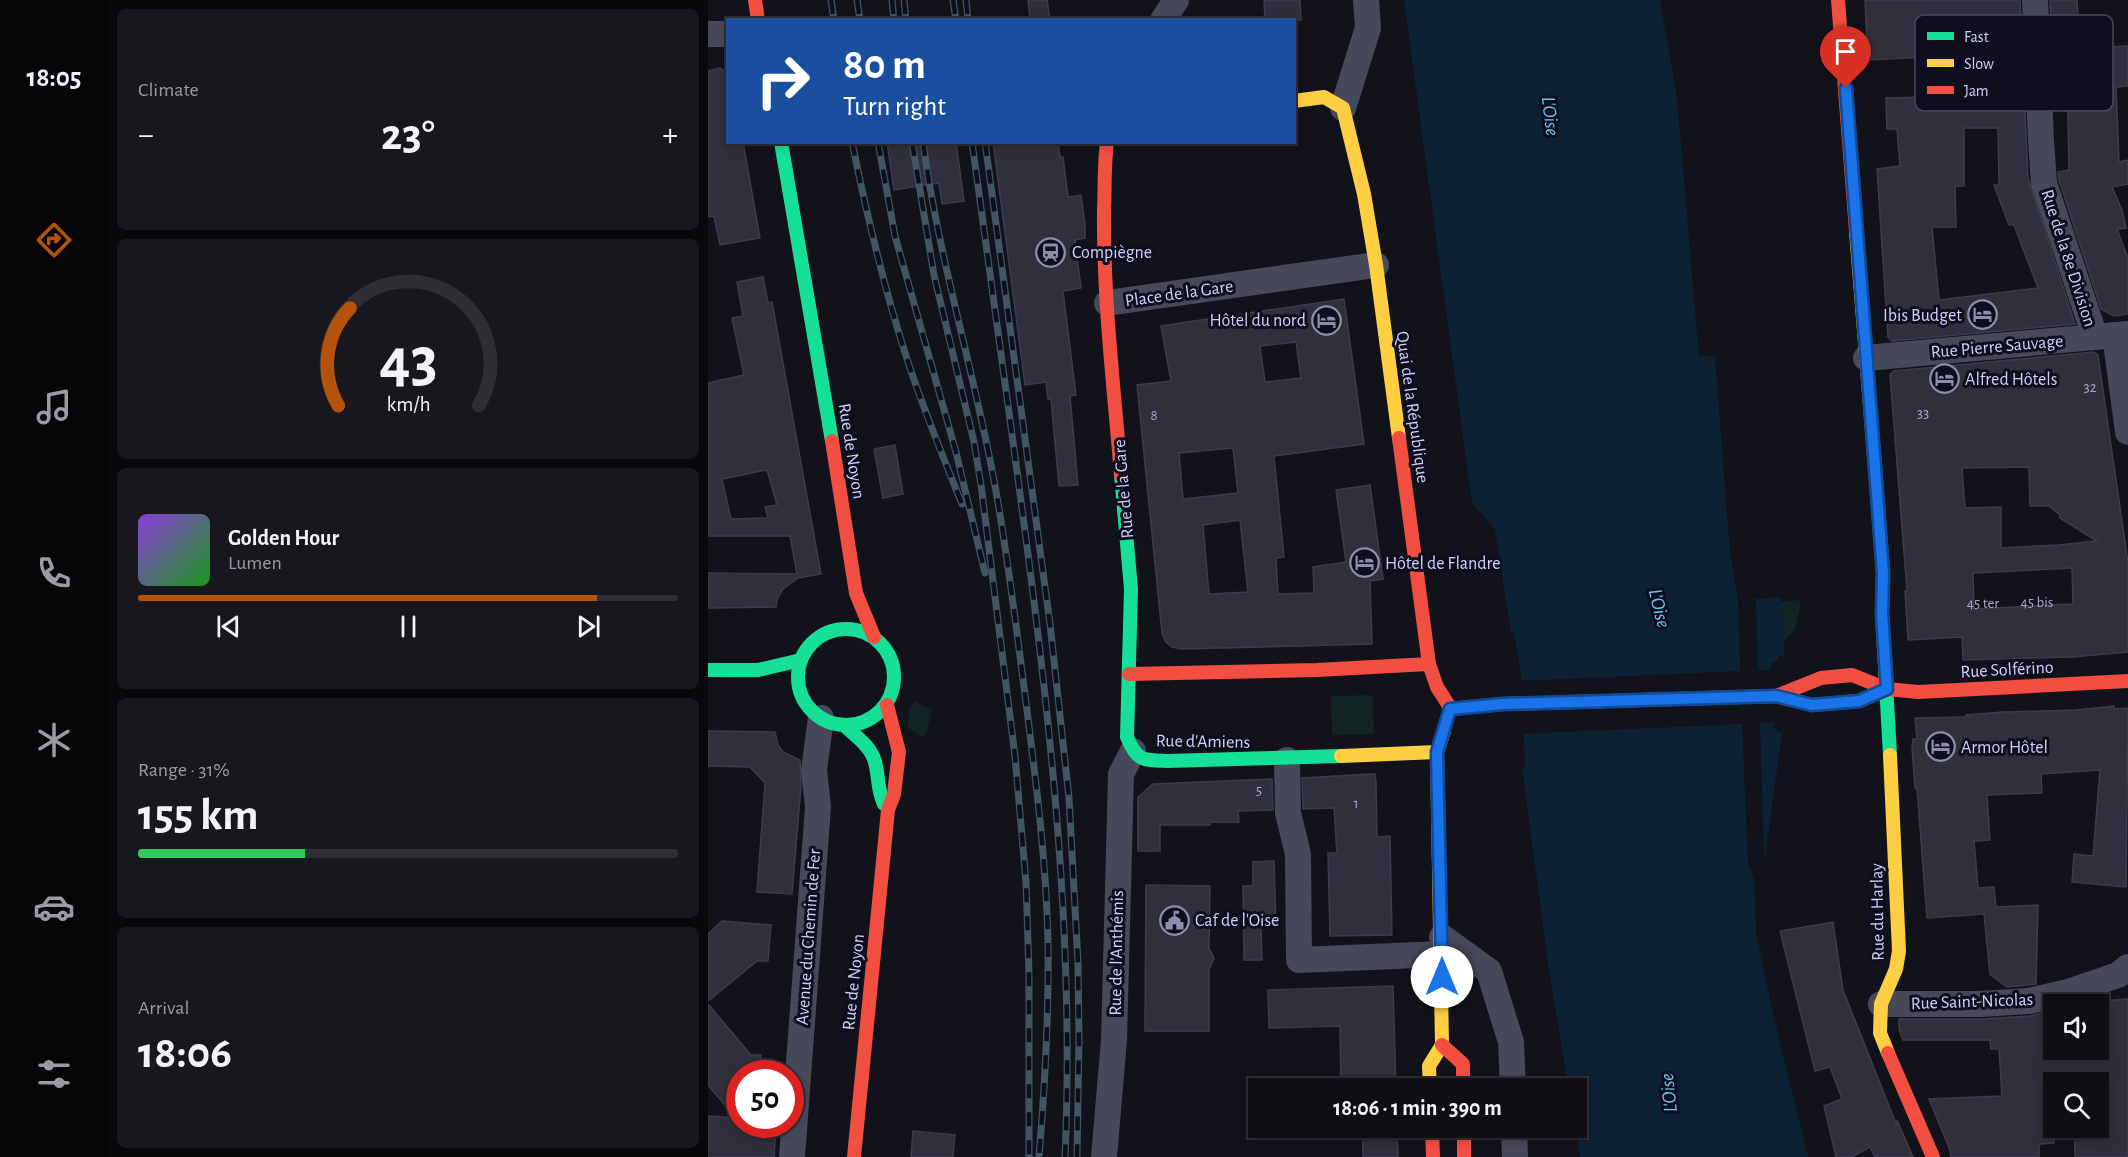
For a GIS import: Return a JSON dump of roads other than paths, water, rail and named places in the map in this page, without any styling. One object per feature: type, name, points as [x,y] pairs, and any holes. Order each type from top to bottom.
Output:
[{"type":"main road","points":[[755,0],[758,18]]},
{"type":"main road","name":"Rue du Harlay","points":[[1838,0],[1883,573],[1882,614],[1899,951],[1896,969],[1881,1004],[1880,1034],[1933,1157]]},
{"type":"main road","points":[[1296,101],[1324,97],[1343,108]]},
{"type":"main road","name":"Quai de la République","points":[[1343,108],[1364,194],[1376,265],[1429,664],[1437,687],[1450,709]]},
{"type":"main road","name":"Rue de Noyon","points":[[781,144],[811,316],[849,602],[874,638]]},
{"type":"main road","name":"Place de la Gare","points":[[1107,144],[1104,239],[1107,303]]},
{"type":"main road","name":"Rue de la Gare","points":[[1107,303],[1131,589],[1129,674]]},
{"type":"main road","points":[[829,632],[849,602]]},
{"type":"main road","points":[[840,629],[864,632],[874,638],[885,648],[892,662],[895,678],[887,705],[870,719],[854,725],[832,722],[805,704],[799,691],[797,676],[801,660],[812,643],[829,632],[840,629]]},
{"type":"main road","points":[[708,670],[758,670],[801,660]]},
{"type":"main road","points":[[1129,674],[1317,670],[1429,664]]},
{"type":"main road","points":[[758,670],[799,691]]},
{"type":"main road","name":"Rue d'Amiens","points":[[1129,674],[1127,737],[1138,757],[1287,760],[1437,752]]},
{"type":"main road","name":"Rue Solférino","points":[[1776,696],[1821,678],[1852,675],[1887,689],[1918,692],[2128,681]]},
{"type":"main road","name":"Rue Solférino","points":[[1776,696],[1812,705],[1859,701],[1887,689]]},
{"type":"main road","points":[[1430,1078],[1429,1066],[1442,1045],[1437,752],[1450,709],[1503,704],[1776,696]]},
{"type":"main road","name":"Rue de Noyon","points":[[854,1157],[888,810],[894,794],[899,752],[887,705]]},
{"type":"main road","name":"Rue de Noyon","points":[[832,722],[864,744],[875,759],[879,796],[888,810]]},
{"type":"main road","points":[[1442,1045],[1463,1064],[1463,1078]]},
{"type":"main road","points":[[1432,1138],[1433,1157]]},
{"type":"main road","points":[[1464,1138],[1464,1157]]},
{"type":"street","points":[[1164,18],[1176,0]]},
{"type":"street","points":[[1343,108],[1368,27],[1366,0]]},
{"type":"street","name":"Rue de la 8e Division","points":[[2036,0],[2037,15]]},
{"type":"street","points":[[708,34],[726,34]]},
{"type":"street","name":"Rue de la 8e Division","points":[[2040,111],[2044,183],[2112,335],[2128,432]]},
{"type":"street","name":"Place de la Gare","points":[[1107,303],[1376,265]]},
{"type":"street","name":"Rue Pierre Sauvage","points":[[1866,358],[2112,335]]},
{"type":"street","name":"Avenue du Chemin de Fer","points":[[792,1157],[818,807],[814,770],[832,722]]},
{"type":"street","name":"Rue de l'Anthémis","points":[[1104,1157],[1114,1040],[1121,774],[1133,751]]},
{"type":"street","points":[[1287,760],[1288,813],[1298,854],[1299,960],[1442,946],[1489,971],[1511,1041],[1513,1078]]},
{"type":"street","name":"Rue Saint-Nicolas","points":[[1881,1004],[1981,1004],[2029,1001],[2068,992],[2118,975],[2128,967]]},
{"type":"street","points":[[1514,1138],[1515,1157]]},
{"type":"water","name":"L'Oise","points":[[1404,0],[1660,0],[1677,98],[1699,357],[1715,356],[1730,553],[1738,601],[1781,597],[1784,656],[1778,656],[1778,660],[1771,666],[1774,727],[1782,733],[1765,857],[1754,866],[1756,932],[1808,1157],[1580,1157],[1577,1138],[1587,1138],[1587,1078],[1567,1078],[1549,971],[1522,767],[1525,766],[1522,681],[1514,632],[1511,633],[1495,529],[1472,503]]},
{"type":"railway","points":[[831,0],[834,18]]},
{"type":"railway","points":[[857,0],[860,18]]},
{"type":"railway","points":[[892,0],[894,18]]},
{"type":"railway","points":[[904,0],[906,18]]},
{"type":"railway","points":[[953,0],[956,18]]},
{"type":"railway","points":[[966,0],[968,18]]},
{"type":"railway","points":[[852,144],[876,252],[891,306],[926,414],[962,504]]},
{"type":"railway","points":[[878,144],[895,236],[956,452],[985,573]]},
{"type":"railway","points":[[912,144],[934,275],[974,442],[1015,756],[1026,882],[1029,973],[1029,1157]]},
{"type":"railway","points":[[923,144],[937,226],[985,433],[998,500],[1035,777],[1045,875],[1048,941],[1046,1049],[1039,1157]]},
{"type":"railway","points":[[972,144],[1035,609],[1054,791],[1066,974],[1065,1157]]},
{"type":"railway","points":[[985,144],[1050,624],[1069,798],[1078,963],[1077,1157]]},
{"type":"place","name":"Compiègne","points":[[1051,252]]},
{"type":"place","name":"Ibis Budget","points":[[1983,315]]},
{"type":"place","name":"Hôtel du nord","points":[[1327,320]]},
{"type":"place","name":"Alfred Hôtels","points":[[1944,379]]},
{"type":"place","name":"Hôtel de Flandre","points":[[1364,563]]},
{"type":"place","name":"Armor Hôtel","points":[[1940,747]]},
{"type":"place","name":"Caf de l'Oise","points":[[1174,920]]}]
